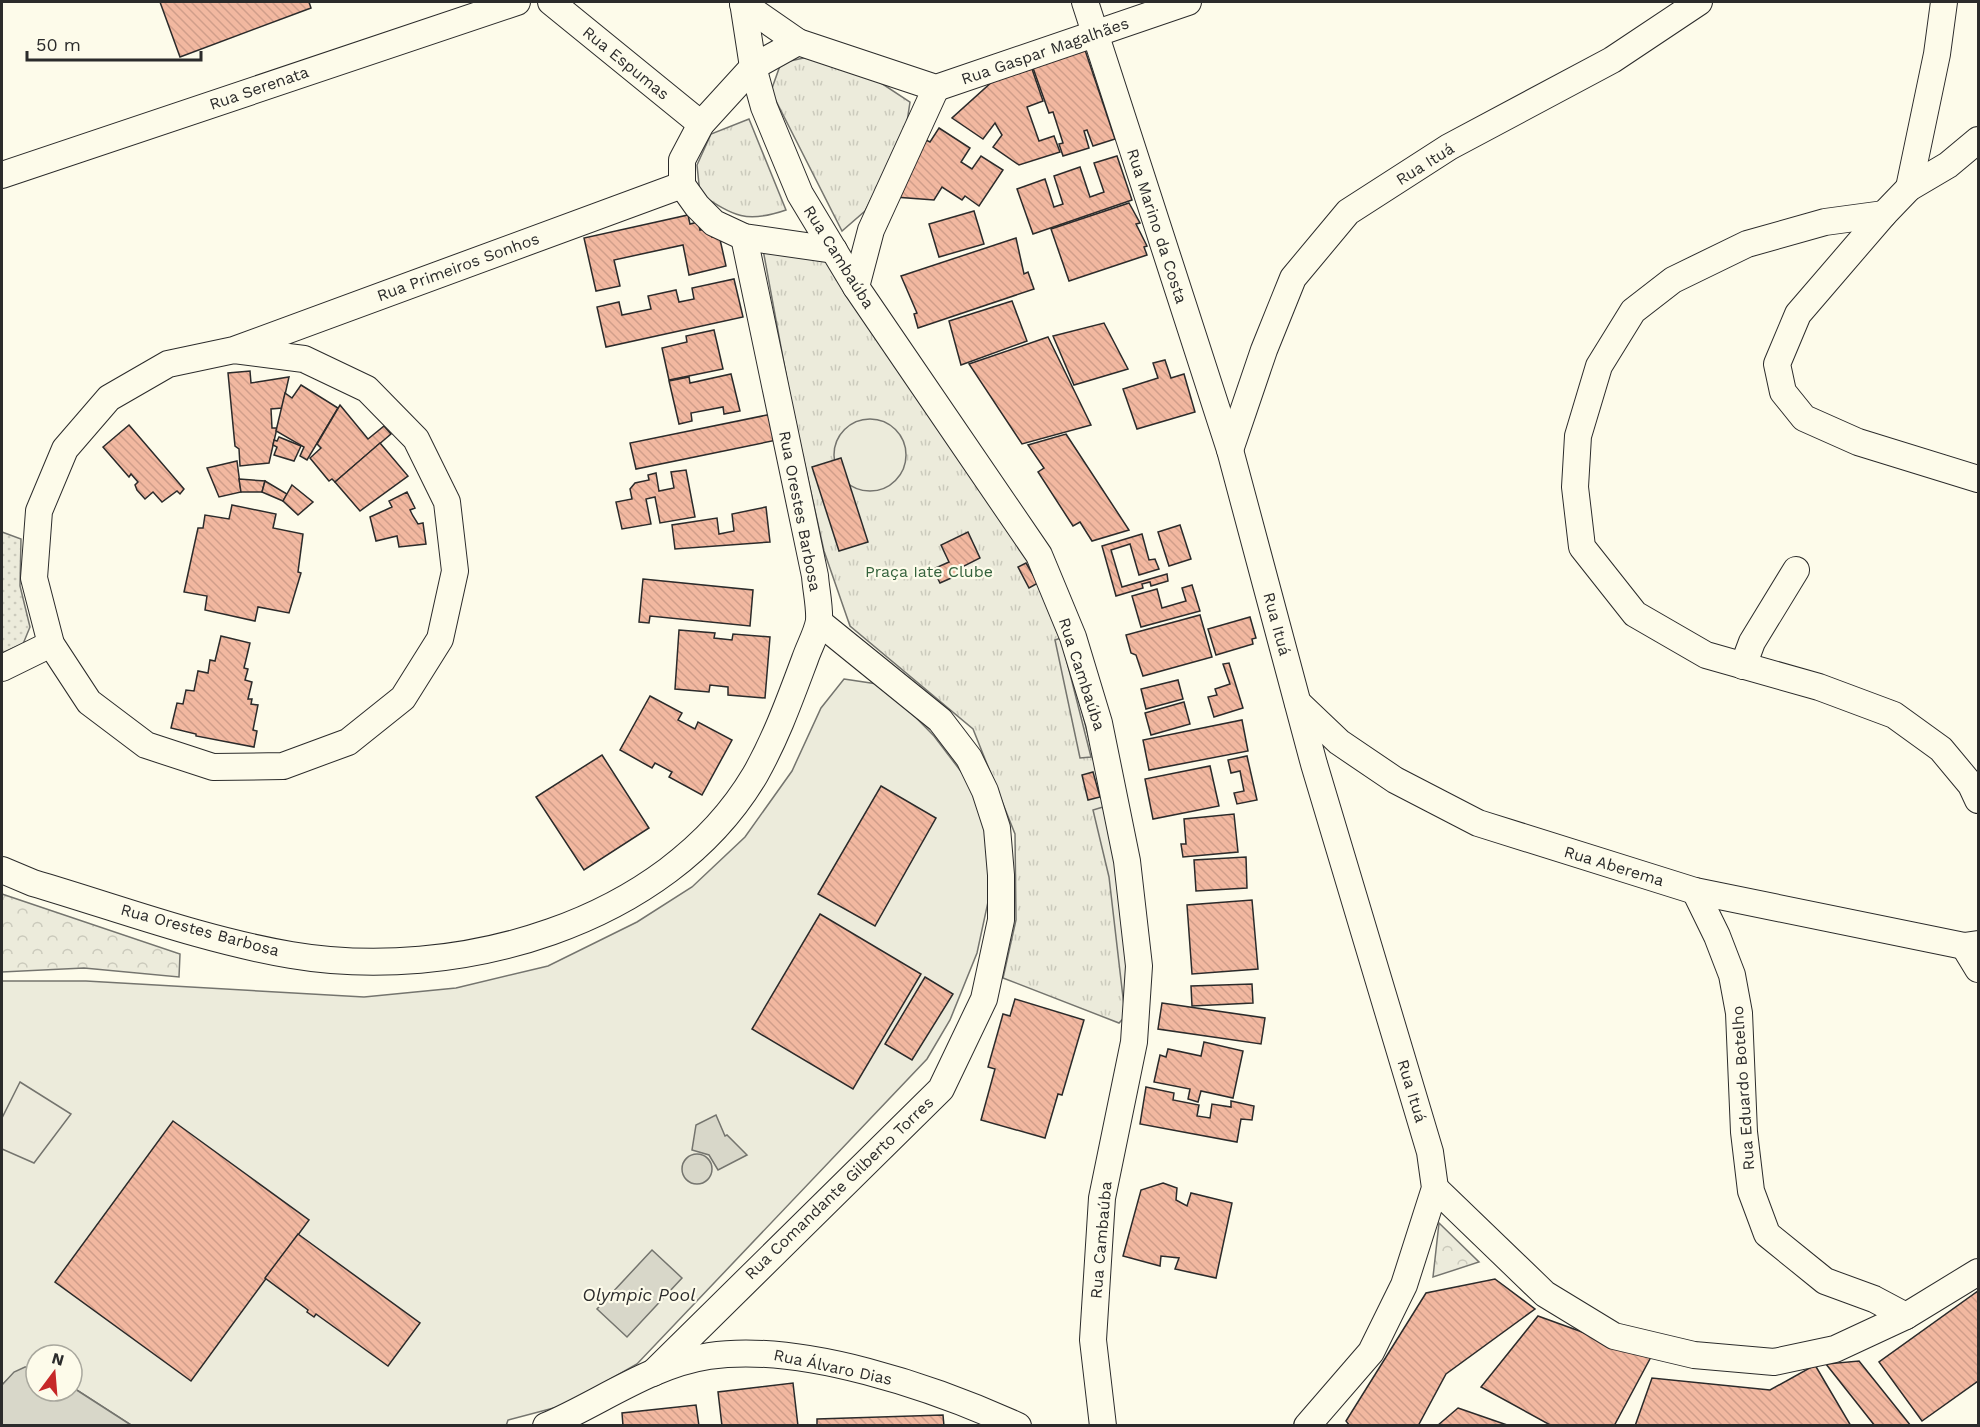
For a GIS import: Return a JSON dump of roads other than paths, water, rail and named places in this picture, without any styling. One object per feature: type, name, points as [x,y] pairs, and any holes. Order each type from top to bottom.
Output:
[{"type":"street","name":"Rua Serenata","points":[[2,175],[517,2]]},
{"type":"street","name":"Rua Espumas","points":[[551,2],[701,124]]},
{"type":"street","name":"Rua Marino da Costa","points":[[1085,2],[1230,450]]},
{"type":"street","name":"Rua Gaspar Magalhães","points":[[936,88],[1188,2]]},
{"type":"street","name":"Rua Ituá","points":[[1309,1425],[1371,1352],[1404,1285],[1435,1188],[1430,1152],[1298,704],[1230,450],[1263,350],[1293,278],[1348,212],[1449,147],[1612,60],[1699,2]]},
{"type":"street","points":[[1909,188],[1937,54],[1944,2]]},
{"type":"street","points":[[743,3],[798,42],[936,88],[871,230],[856,287]]},
{"type":"street","name":"Rua Cambaúba","points":[[743,3],[753,67],[764,107],[800,194],[856,287],[1039,555],[1073,637],[1099,723],[1117,799],[1127,861],[1139,966],[1134,1042],[1102,1198],[1093,1340],[1103,1425]]},
{"type":"street","points":[[798,42],[753,67],[701,124],[682,160],[682,185],[697,206],[714,223],[744,237],[834,250],[871,230]]},
{"type":"street","points":[[1978,140],[1948,165],[1909,188],[1884,214],[1798,314],[1777,364],[1783,392],[1804,418],[1858,442],[1978,479]]},
{"type":"street","name":"Rua Primeiros Sonhos","points":[[234,350],[304,358],[367,389],[416,439],[422,449],[447,502],[455,571],[440,639],[403,699],[348,742],[282,766],[213,767],[146,745],[89,702],[51,644],[34,578],[39,511],[65,449],[109,398],[168,364],[234,350],[682,185]]},
{"type":"street","points":[[1884,214],[1825,222],[1747,244],[1673,280],[1633,311],[1599,366],[1578,436],[1575,487],[1582,547],[1635,614],[1707,655],[1819,687],[1894,715],[1941,749],[1971,785],[1978,800]]},
{"type":"street","name":"Rua Orestes Barbosa","points":[[2,870],[33,883],[192,930],[292,956],[374,962],[481,951],[549,932],[604,910],[657,880],[704,839],[742,796],[772,746],[819,622],[815,576],[744,237]]},
{"type":"street","points":[[1743,666],[1758,632],[1796,570]]},
{"type":"street","name":"Rua Comandante Gilberto Torres","points":[[653,1373],[941,1089],[984,999],[1001,920],[1001,875],[997,828],[985,791],[969,758],[940,720],[830,628],[819,622]]},
{"type":"street","points":[[2,668],[51,644]]},
{"type":"street","name":"Rua Aberema","points":[[1298,704],[1339,742],[1395,780],[1478,823],[1695,891],[1971,945],[1978,969]]},
{"type":"street","name":"Rua Eduardo Botelho","points":[[1695,891],[1717,936],[1732,975],[1738,1013],[1743,1132],[1751,1191],[1767,1234],[1825,1281],[1874,1299],[1906,1316]]},
{"type":"street","points":[[1435,1188],[1545,1294],[1614,1336],[1694,1354],[1774,1362],[1835,1349],[1906,1316],[1978,1272]]},
{"type":"street","name":"Rua Álvaro Dias","points":[[546,1425],[572,1415],[653,1373],[709,1356],[767,1353],[866,1371],[962,1401],[1018,1425]]},
{"type":"water","points":[[716,1115],[725,1136],[727,1135],[747,1155],[718,1170],[709,1155],[692,1150],[696,1125]]},
{"type":"water","points":[[697,1154],[707,1159],[712,1169],[707,1179],[697,1184],[687,1179],[682,1169],[687,1159]]},
{"type":"water","name":"Olympic Pool","points":[[652,1250],[682,1278],[627,1337],[597,1309]]},
{"type":"water","points":[[24,1367],[24,1403],[84,1403],[84,1395],[131,1425],[2,1425],[2,1385],[14,1372]]},
{"type":"park label","name":"Praça Iate Clube","points":[[929,571]]}]
